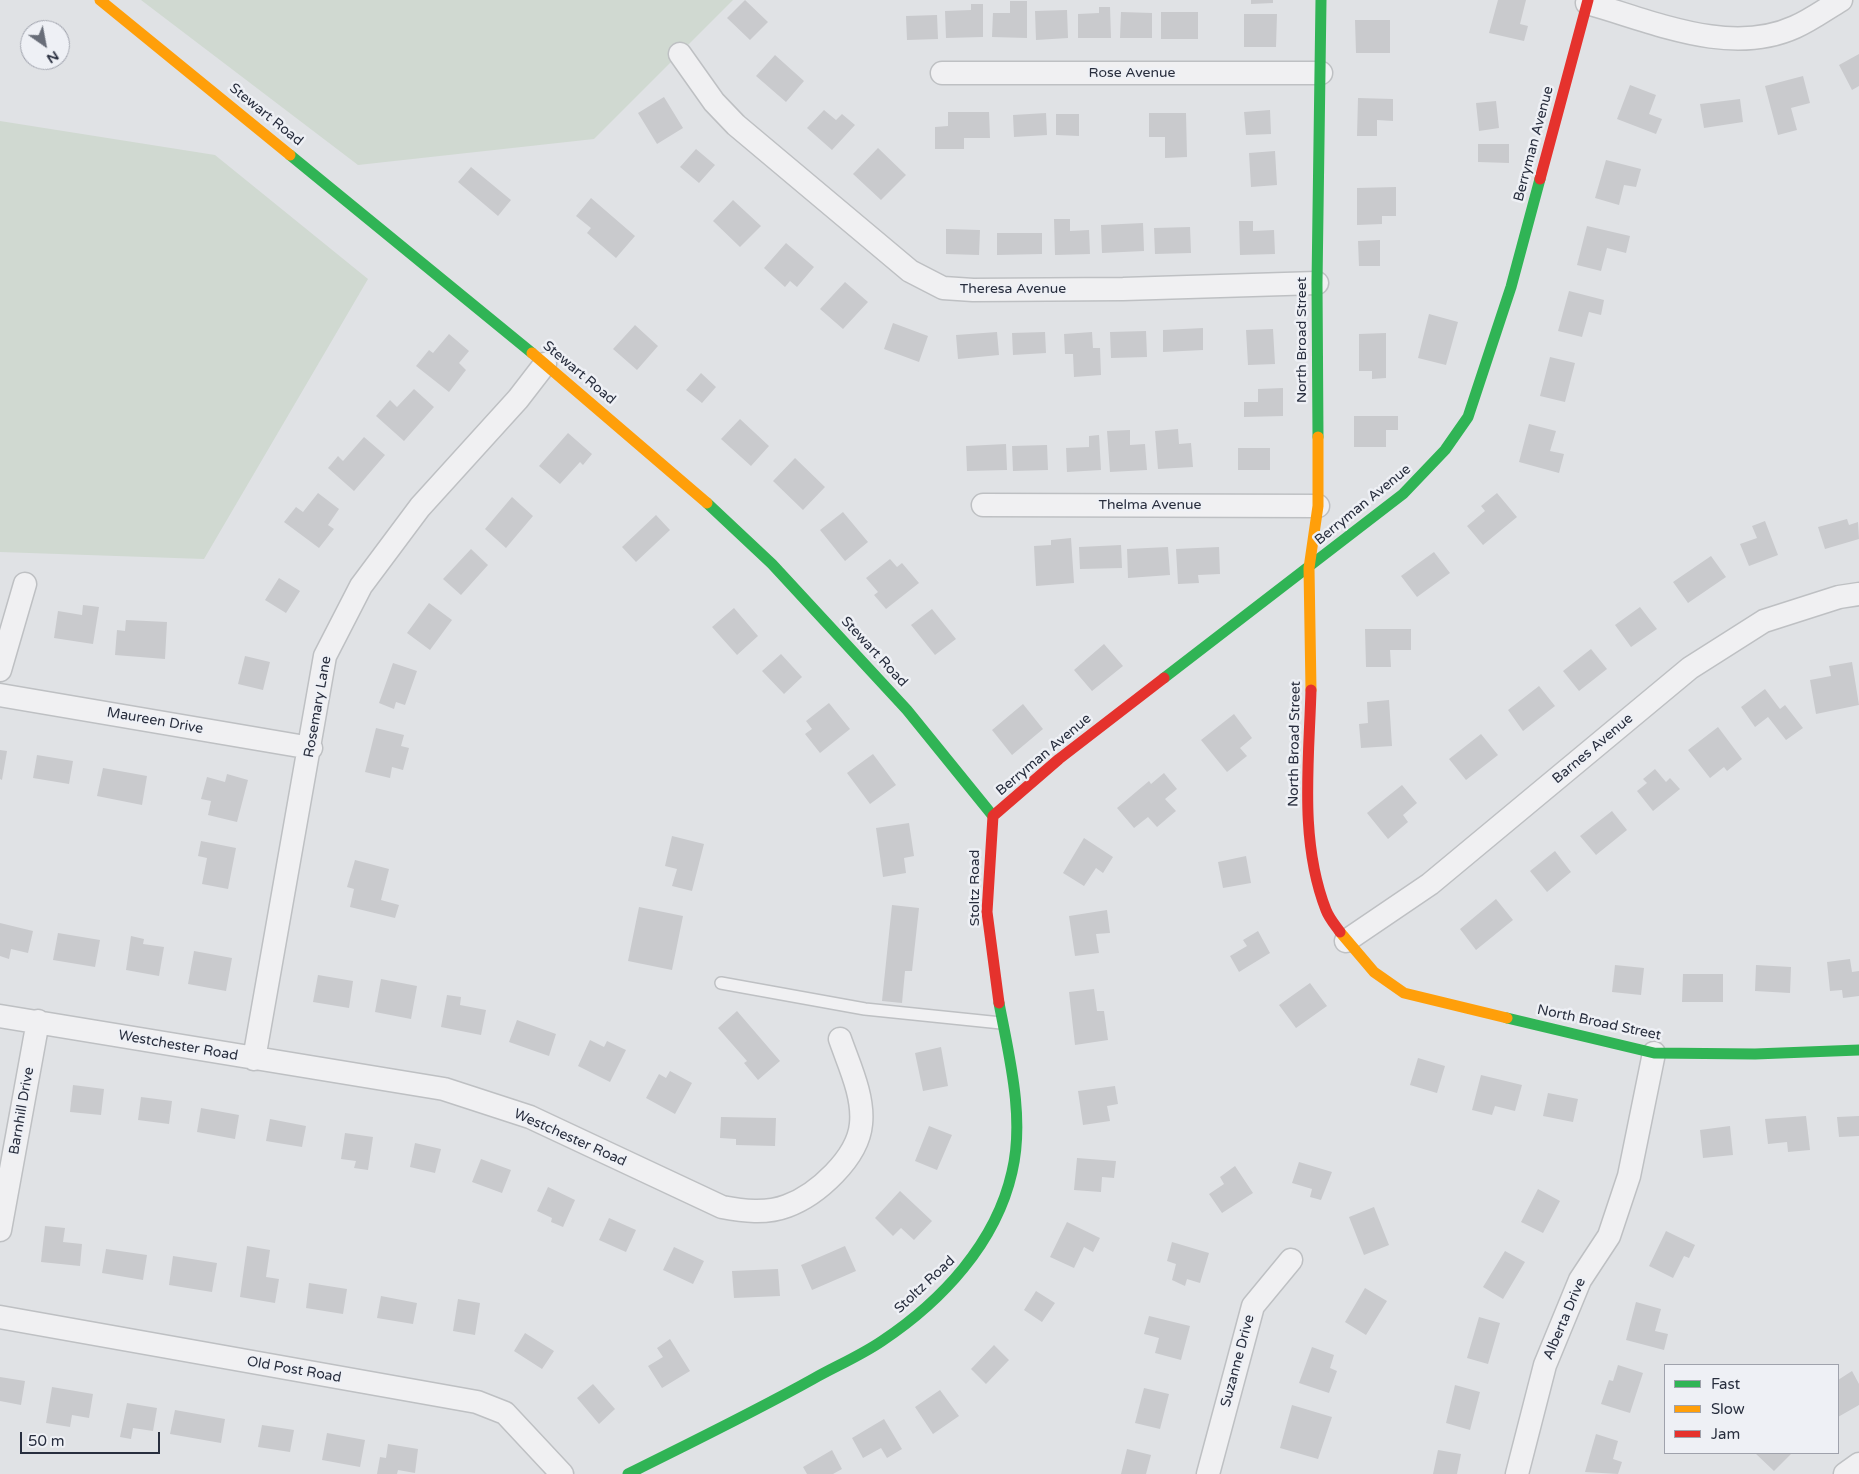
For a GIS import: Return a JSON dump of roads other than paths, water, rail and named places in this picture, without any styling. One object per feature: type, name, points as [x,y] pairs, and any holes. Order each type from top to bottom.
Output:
[{"type":"street","name":"Stewart Road","points":[[100,0],[545,364],[721,515],[772,564],[907,710],[993,816]]},
{"type":"street","name":"North Broad Street","points":[[1321,0],[1322,73],[1317,283],[1318,506],[1309,568],[1311,684],[1308,796],[1312,861],[1326,911],[1346,941],[1374,972],[1404,993],[1654,1052],[1755,1054],[1859,1050]]},
{"type":"street","points":[[1588,2],[1700,35],[1731,39],[1764,36],[1794,27],[1841,0]]},
{"type":"street","name":"Berryman Avenue","points":[[993,816],[1059,759],[1403,494],[1427,472],[1445,450],[1468,417],[1511,287],[1588,2]]},
{"type":"street","name":"Theresa Avenue","points":[[680,54],[714,102],[736,125],[910,271],[943,288],[972,290],[1123,289],[1317,283]]},
{"type":"street","name":"Rose Avenue","points":[[942,73],[1322,73]]},
{"type":"street","name":"Rosemary Lane","points":[[254,1059],[311,748],[325,656],[361,586],[420,507],[518,399],[545,364]]},
{"type":"street","name":"Thelma Avenue","points":[[983,504],[1318,506]]},
{"type":"street","points":[[0,670],[25,584]]},
{"type":"street","name":"Barnes Avenue","points":[[1346,941],[1430,884],[1690,668],[1764,621],[1839,597],[1859,594]]},
{"type":"street","name":"Maureen Drive","points":[[0,694],[311,748]]},
{"type":"street","name":"Stoltz Road","points":[[628,1474],[764,1407],[891,1335],[932,1302],[967,1267],[993,1228],[1011,1177],[1016,1142],[1014,1104],[987,911],[988,861],[993,816]]},
{"type":"street","name":"Westchester Road","points":[[0,1016],[444,1089],[530,1118],[722,1207],[750,1212],[786,1206],[820,1186],[851,1155],[861,1124],[858,1091],[840,1039]]},
{"type":"street","name":"Barnhill Drive","points":[[0,1230],[38,1021]]},
{"type":"street","name":"Alberta Drive","points":[[1517,1474],[1546,1365],[1580,1280],[1609,1236],[1629,1176],[1654,1052]]},
{"type":"street","name":"Suzanne Drive","points":[[1208,1474],[1253,1306],[1291,1260]]},
{"type":"street","name":"Old Post Road","points":[[0,1318],[477,1402],[505,1413],[562,1474]]},
{"type":"street","points":[[1845,1474],[1859,1464]]},
{"type":"lane","points":[[722,983],[865,1009],[1002,1023]]}]
